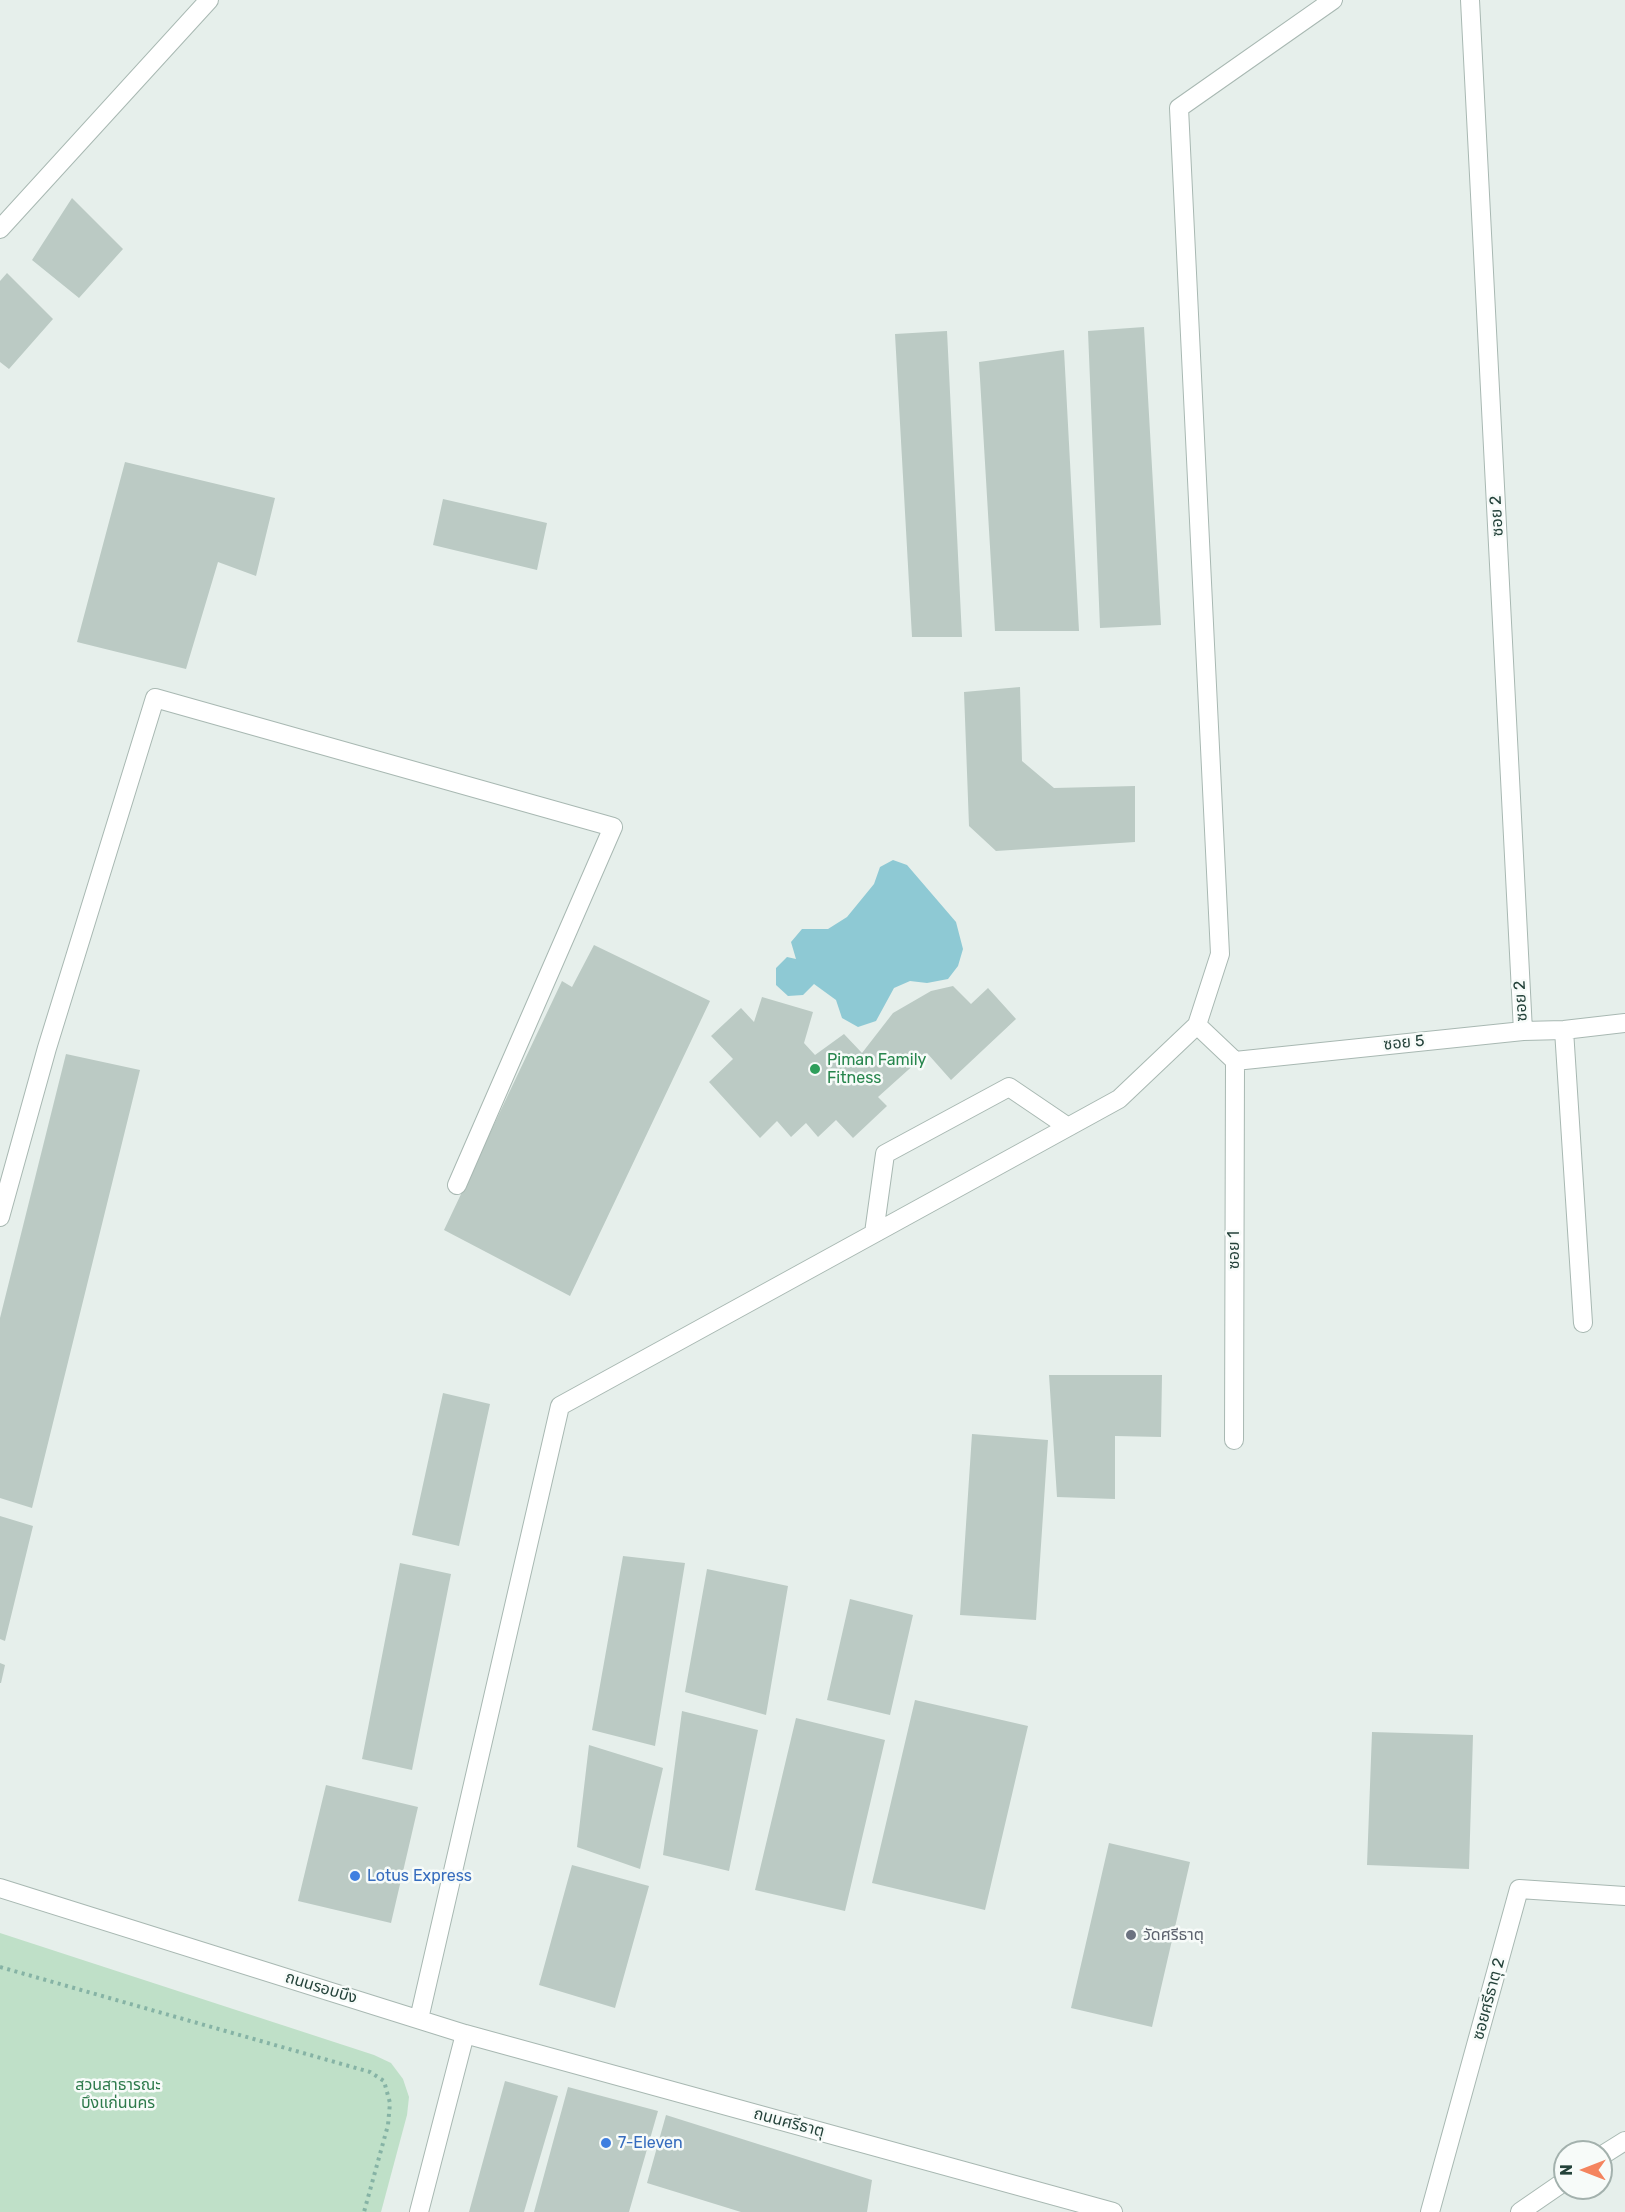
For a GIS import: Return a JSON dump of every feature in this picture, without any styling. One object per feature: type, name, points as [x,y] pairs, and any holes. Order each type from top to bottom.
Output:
[{"type":"street","points":[[0,229],[209,0]]},
{"type":"street","points":[[419,2019],[560,1406],[1119,1099],[1197,1025],[1220,954],[1179,108],[1333,0]]},
{"type":"street","name":"ซอย 2","points":[[1470,0],[1523,1031]]},
{"type":"street","points":[[0,1218],[47,1048],[155,698],[612,827],[457,1185]]},
{"type":"street","name":"ซอย 5","points":[[1234,1061],[1523,1031],[1564,1030],[1625,1023]]},
{"type":"street","points":[[1197,1025],[1234,1061]]},
{"type":"street","points":[[1564,1030],[1582,1323]]},
{"type":"street","name":"ซอย 1","points":[[1234,1061],[1234,1440]]},
{"type":"street","points":[[874,1233],[885,1154],[1009,1088],[1068,1127]]},
{"type":"street","name":"ถนนรอบบึง","points":[[0,1888],[465,2034]]},
{"type":"street","name":"ซอยศรีธาตุ 2","points":[[1430,2212],[1520,1889],[1625,1896]]},
{"type":"street","points":[[419,2212],[465,2034]]},
{"type":"street","name":"ถนนศรีธาตุ","points":[[465,2034],[1113,2212]]},
{"type":"street","points":[[1520,2212],[1553,2189]]},
{"type":"path","points":[[0,1967],[359,2069],[384,2081],[390,2103],[388,2125],[364,2212]]},
{"type":"green space","name":"สวนสาธารณะ บึงแก่นนคร","points":[[0,1933],[374,2055],[391,2063],[403,2079],[409,2097],[407,2115],[381,2212],[0,2212]]},
{"type":"water","points":[[893,860],[907,865],[956,922],[963,949],[958,966],[948,979],[927,983],[910,981],[894,988],[876,1021],[858,1027],[842,1018],[836,1000],[814,984],[803,995],[788,996],[776,985],[776,968],[787,957],[796,959],[791,942],[802,929],[828,929],[847,917],[874,884],[880,867]]},
{"type":"building","points":[[72,198],[123,249],[79,298],[32,260]]},
{"type":"building","points":[[7,273],[53,319],[9,369],[0,362],[0,281]]},
{"type":"building","points":[[1144,327],[1161,625],[1100,628],[1088,331]]},
{"type":"building","points":[[947,331],[962,637],[912,637],[895,334]]},
{"type":"building","points":[[1064,350],[1079,631],[995,631],[979,362]]},
{"type":"building","points":[[125,462],[275,498],[256,576],[218,562],[186,669],[77,642]]},
{"type":"building","points":[[443,499],[547,523],[537,570],[433,545]]},
{"type":"building","points":[[1020,687],[1022,761],[1054,788],[1135,786],[1135,842],[996,851],[969,826],[964,692]]},
{"type":"building","points":[[594,945],[710,1001],[570,1296],[444,1230],[562,981],[572,987]]},
{"type":"building","name":"Piman Family Fitness","points":[[953,986],[971,1004],[988,988],[1016,1019],[951,1080],[927,1053],[878,1097],[887,1106],[853,1138],[836,1120],[818,1137],[806,1123],[791,1137],[777,1121],[760,1138],[709,1082],[733,1059],[711,1036],[741,1008],[754,1022],[762,997],[813,1012],[804,1043],[815,1055],[844,1034],[862,1053],[893,1013],[931,991]]},
{"type":"building","points":[[66,1054],[140,1070],[32,1508],[0,1498],[0,1318]]},
{"type":"building","points":[[1049,1375],[1162,1375],[1161,1437],[1115,1436],[1115,1499],[1057,1497]]},
{"type":"building","points":[[443,1393],[490,1404],[459,1546],[412,1535]]},
{"type":"building","points":[[972,1434],[1048,1440],[1036,1620],[960,1615]]},
{"type":"building","points":[[0,1516],[33,1526],[5,1641],[0,1639]]},
{"type":"building","points":[[623,1556],[685,1563],[655,1746],[592,1730]]},
{"type":"building","points":[[400,1563],[451,1574],[412,1770],[362,1759]]},
{"type":"building","points":[[707,1569],[788,1586],[766,1715],[685,1692]]},
{"type":"building","points":[[850,1599],[913,1615],[890,1715],[827,1700]]},
{"type":"building","points":[[0,1663],[5,1665],[1,1683],[0,1683]]},
{"type":"building","points":[[915,1700],[1028,1726],[985,1910],[872,1883]]},
{"type":"building","points":[[682,1711],[758,1730],[729,1871],[663,1855]]},
{"type":"building","points":[[796,1718],[885,1740],[845,1911],[755,1890]]},
{"type":"building","points":[[1372,1732],[1473,1735],[1469,1869],[1367,1865]]},
{"type":"building","points":[[589,1745],[663,1768],[640,1869],[577,1847]]},
{"type":"building","points":[[326,1785],[418,1807],[391,1923],[298,1901]]},
{"type":"building","name":"วัดศรีธาตุ","points":[[1109,1843],[1190,1862],[1152,2027],[1071,2008]]},
{"type":"building","points":[[572,1865],[649,1886],[615,2008],[539,1985]]},
{"type":"building","points":[[505,2081],[558,2096],[524,2212],[469,2212]]},
{"type":"building","points":[[568,2087],[658,2111],[629,2212],[534,2212]]},
{"type":"building","points":[[666,2115],[872,2180],[867,2212],[741,2212],[647,2183]]},
{"type":"place","name":"Piman Family Fitness","points":[[815,1069]]},
{"type":"place","name":"Lotus Express","points":[[355,1876]]},
{"type":"place","name":"วัดศรีธาตุ","points":[[1131,1935]]},
{"type":"place","name":"7-Eleven","points":[[606,2143]]}]
